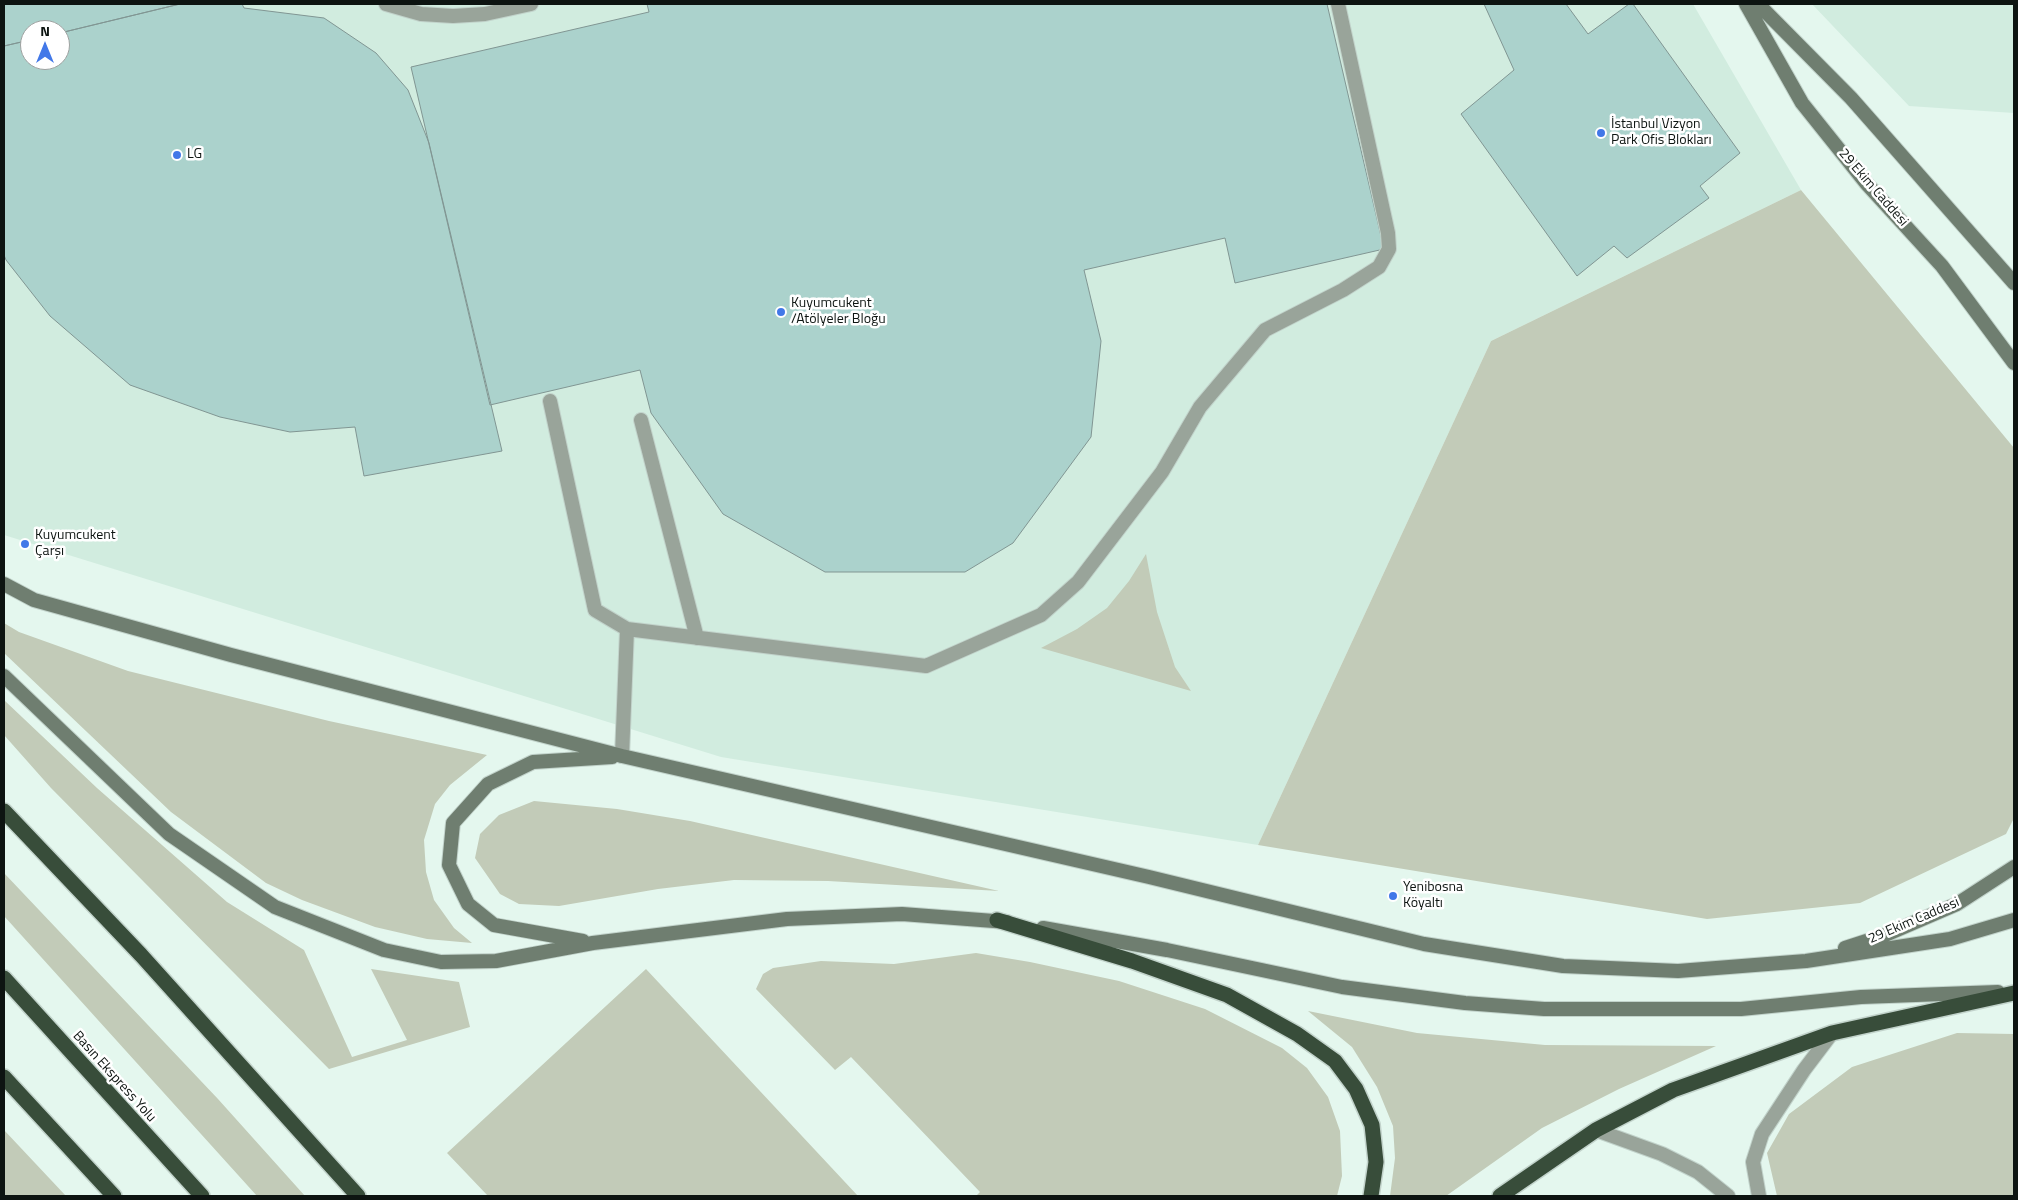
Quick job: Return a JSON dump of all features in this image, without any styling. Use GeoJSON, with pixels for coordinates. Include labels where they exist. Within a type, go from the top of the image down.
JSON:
{"type":"FeatureCollection","features":[{"type":"Feature","properties":{"kind":"highway"},"geometry":{"type":"LineString","coordinates":[[4,811],[148,962],[358,1196]]}},
{"type":"Feature","properties":{"kind":"highway"},"geometry":{"type":"LineString","coordinates":[[997,920],[1132,961],[1227,995],[1297,1034],[1335,1061],[1356,1089],[1372,1125],[1376,1162],[1371,1196]]}},
{"type":"Feature","properties":{"kind":"highway","name":"Basın Ekspress Yolu"},"geometry":{"type":"LineString","coordinates":[[4,978],[202,1196]]}},
{"type":"Feature","properties":{"kind":"highway"},"geometry":{"type":"LineString","coordinates":[[1500,1196],[1596,1130],[1673,1090],[1832,1033],[2014,992]]}},
{"type":"Feature","properties":{"kind":"highway"},"geometry":{"type":"LineString","coordinates":[[4,1077],[114,1196]]}},
{"type":"Feature","properties":{"kind":"main road","name":"29 Ekim Caddesi"},"geometry":{"type":"LineString","coordinates":[[1746,4],[1802,104],[1866,183],[1942,266],[2014,363]]}},
{"type":"Feature","properties":{"kind":"main road"},"geometry":{"type":"LineString","coordinates":[[1758,4],[1851,98],[2014,283]]}},
{"type":"Feature","properties":{"kind":"main road"},"geometry":{"type":"LineString","coordinates":[[4,584],[34,600],[193,645],[622,756],[1140,874],[1424,944],[1563,966],[1678,971],[1806,960],[1950,938],[2014,920]]}},
{"type":"Feature","properties":{"kind":"main road"},"geometry":{"type":"LineString","coordinates":[[4,676],[169,834],[275,907],[384,950],[441,962],[496,960],[593,943],[787,919],[902,914],[997,920],[1167,950],[1342,987],[1465,1003],[1544,1009],[1741,1009],[1861,998],[2014,992]]}},
{"type":"Feature","properties":{"kind":"main road"},"geometry":{"type":"LineString","coordinates":[[593,943],[494,925],[468,904],[448,865],[453,823],[488,784],[533,762],[622,756]]}},
{"type":"Feature","properties":{"kind":"main road","name":"29 Ekim Caddesi"},"geometry":{"type":"LineString","coordinates":[[1806,960],[1885,935],[1957,904],[2014,867]]}},
{"type":"Feature","properties":{"kind":"lane"},"geometry":{"type":"LineString","coordinates":[[386,4],[421,14],[453,16],[485,14],[531,4]]}},
{"type":"Feature","properties":{"kind":"lane"},"geometry":{"type":"LineString","coordinates":[[550,401],[595,610],[627,629],[926,666],[1040,614],[1078,582],[1148,487],[1162,472],[1200,407],[1265,330],[1343,290],[1378,267],[1389,249],[1388,233],[1338,4]]}},
{"type":"Feature","properties":{"kind":"lane"},"geometry":{"type":"LineString","coordinates":[[641,420],[697,638]]}},
{"type":"Feature","properties":{"kind":"lane"},"geometry":{"type":"LineString","coordinates":[[622,756],[627,629]]}},
{"type":"Feature","properties":{"kind":"lane"},"geometry":{"type":"LineString","coordinates":[[1759,1196],[1753,1162],[1762,1134],[1804,1070],[1832,1033]]}},
{"type":"Feature","properties":{"kind":"lane"},"geometry":{"type":"LineString","coordinates":[[1596,1130],[1662,1154],[1698,1172],[1728,1196]]}},
{"type":"Feature","properties":{"kind":"shaded area"},"geometry":{"type":"Polygon","coordinates":[[[4,4],[1693,4],[1801,190],[1491,341],[1258,845],[721,757],[4,535],[4,4]]]}},
{"type":"Feature","properties":{"kind":"shaded area"},"geometry":{"type":"Polygon","coordinates":[[[1812,4],[2014,4],[2014,113],[1909,106],[1812,4]]]}},
{"type":"Feature","properties":{"kind":"shaded area"},"geometry":{"type":"Polygon","coordinates":[[[1801,190],[2014,448],[2014,818],[2006,834],[1860,903],[1707,919],[1258,845],[1491,341],[1801,190]]]}},
{"type":"Feature","properties":{"kind":"shaded area"},"geometry":{"type":"Polygon","coordinates":[[[1146,554],[1157,612],[1175,667],[1191,691],[1041,648],[1077,629],[1107,608],[1129,581],[1146,554]]]}},
{"type":"Feature","properties":{"kind":"shaded area"},"geometry":{"type":"Polygon","coordinates":[[[4,623],[19,632],[128,671],[329,721],[487,755],[450,785],[435,804],[424,840],[426,872],[434,900],[454,928],[472,943],[427,939],[375,927],[302,900],[266,883],[171,812],[4,653],[4,623]]]}},
{"type":"Feature","properties":{"kind":"shaded area"},"geometry":{"type":"Polygon","coordinates":[[[4,700],[97,788],[227,902],[304,950],[352,1057],[407,1040],[371,969],[459,982],[470,1027],[329,1069],[51,788],[4,735],[4,700]]]}},
{"type":"Feature","properties":{"kind":"shaded area"},"geometry":{"type":"Polygon","coordinates":[[[534,801],[617,809],[690,821],[999,891],[828,881],[734,880],[658,889],[559,906],[519,904],[500,894],[475,858],[480,834],[499,815],[534,801]]]}},
{"type":"Feature","properties":{"kind":"shaded area"},"geometry":{"type":"Polygon","coordinates":[[[4,873],[218,1099],[305,1196],[257,1196],[4,916],[4,873]]]}},
{"type":"Feature","properties":{"kind":"shaded area"},"geometry":{"type":"Polygon","coordinates":[[[976,953],[1030,962],[1119,981],[1205,1009],[1282,1048],[1307,1068],[1328,1097],[1340,1131],[1342,1176],[1337,1196],[976,1196],[980,1192],[851,1057],[835,1070],[756,989],[763,974],[773,968],[821,961],[894,964],[976,953]]]}},
{"type":"Feature","properties":{"kind":"shaded area"},"geometry":{"type":"Polygon","coordinates":[[[646,969],[858,1196],[488,1196],[447,1153],[646,969]]]}},
{"type":"Feature","properties":{"kind":"shaded area"},"geometry":{"type":"Polygon","coordinates":[[[1308,1011],[1417,1033],[1545,1045],[1716,1046],[1619,1089],[1542,1128],[1446,1196],[1390,1196],[1395,1158],[1393,1126],[1377,1087],[1352,1047],[1308,1011]]]}},
{"type":"Feature","properties":{"kind":"shaded area"},"geometry":{"type":"Polygon","coordinates":[[[1957,1033],[2014,1034],[2014,1196],[1777,1196],[1767,1153],[1789,1114],[1852,1067],[1957,1033]]]}},
{"type":"Feature","properties":{"kind":"shaded area"},"geometry":{"type":"Polygon","coordinates":[[[4,1130],[66,1196],[4,1196],[4,1130]]]}},
{"type":"Feature","properties":{"kind":"building"},"geometry":{"type":"Polygon","coordinates":[[[4,4],[180,4],[70,31],[70,20],[20,20],[20,42],[4,46],[4,4]]]}},
{"type":"Feature","properties":{"kind":"building"},"geometry":{"type":"Polygon","coordinates":[[[180,4],[242,4],[244,8],[324,18],[376,53],[408,90],[429,143],[502,451],[364,476],[355,427],[290,432],[220,417],[130,385],[50,316],[4,255],[4,46],[20,42],[20,70],[70,70],[70,31],[180,4]]]}},
{"type":"Feature","properties":{"kind":"building","name":"Kuyumcukent /Atölyeler Bloğu"},"geometry":{"type":"Polygon","coordinates":[[[647,4],[1327,4],[1384,249],[1235,283],[1225,238],[1084,270],[1101,341],[1091,437],[1013,543],[965,572],[825,572],[723,514],[651,413],[640,370],[490,405],[411,67],[649,12],[647,4]]]}},
{"type":"Feature","properties":{"kind":"building","name":"İstanbul Vizyon Park Ofis Blokları"},"geometry":{"type":"Polygon","coordinates":[[[1484,4],[1566,4],[1588,34],[1629,4],[1633,4],[1740,153],[1700,186],[1709,198],[1627,258],[1614,246],[1577,276],[1461,114],[1514,70],[1484,4]]]}},
{"type":"Feature","properties":{"kind":"place","name":"İstanbul Vizyon Park Ofis Blokları"},"geometry":{"type":"Point","coordinates":[1601,133]}},
{"type":"Feature","properties":{"kind":"place","name":"LG"},"geometry":{"type":"Point","coordinates":[177,155]}},
{"type":"Feature","properties":{"kind":"place","name":"Kuyumcukent /Atölyeler Bloğu"},"geometry":{"type":"Point","coordinates":[781,312]}},
{"type":"Feature","properties":{"kind":"place","name":"Kuyumcukent Çarşı"},"geometry":{"type":"Point","coordinates":[25,544]}},
{"type":"Feature","properties":{"kind":"place","name":"Yenibosna Köyaltı"},"geometry":{"type":"Point","coordinates":[1393,896]}}]}
